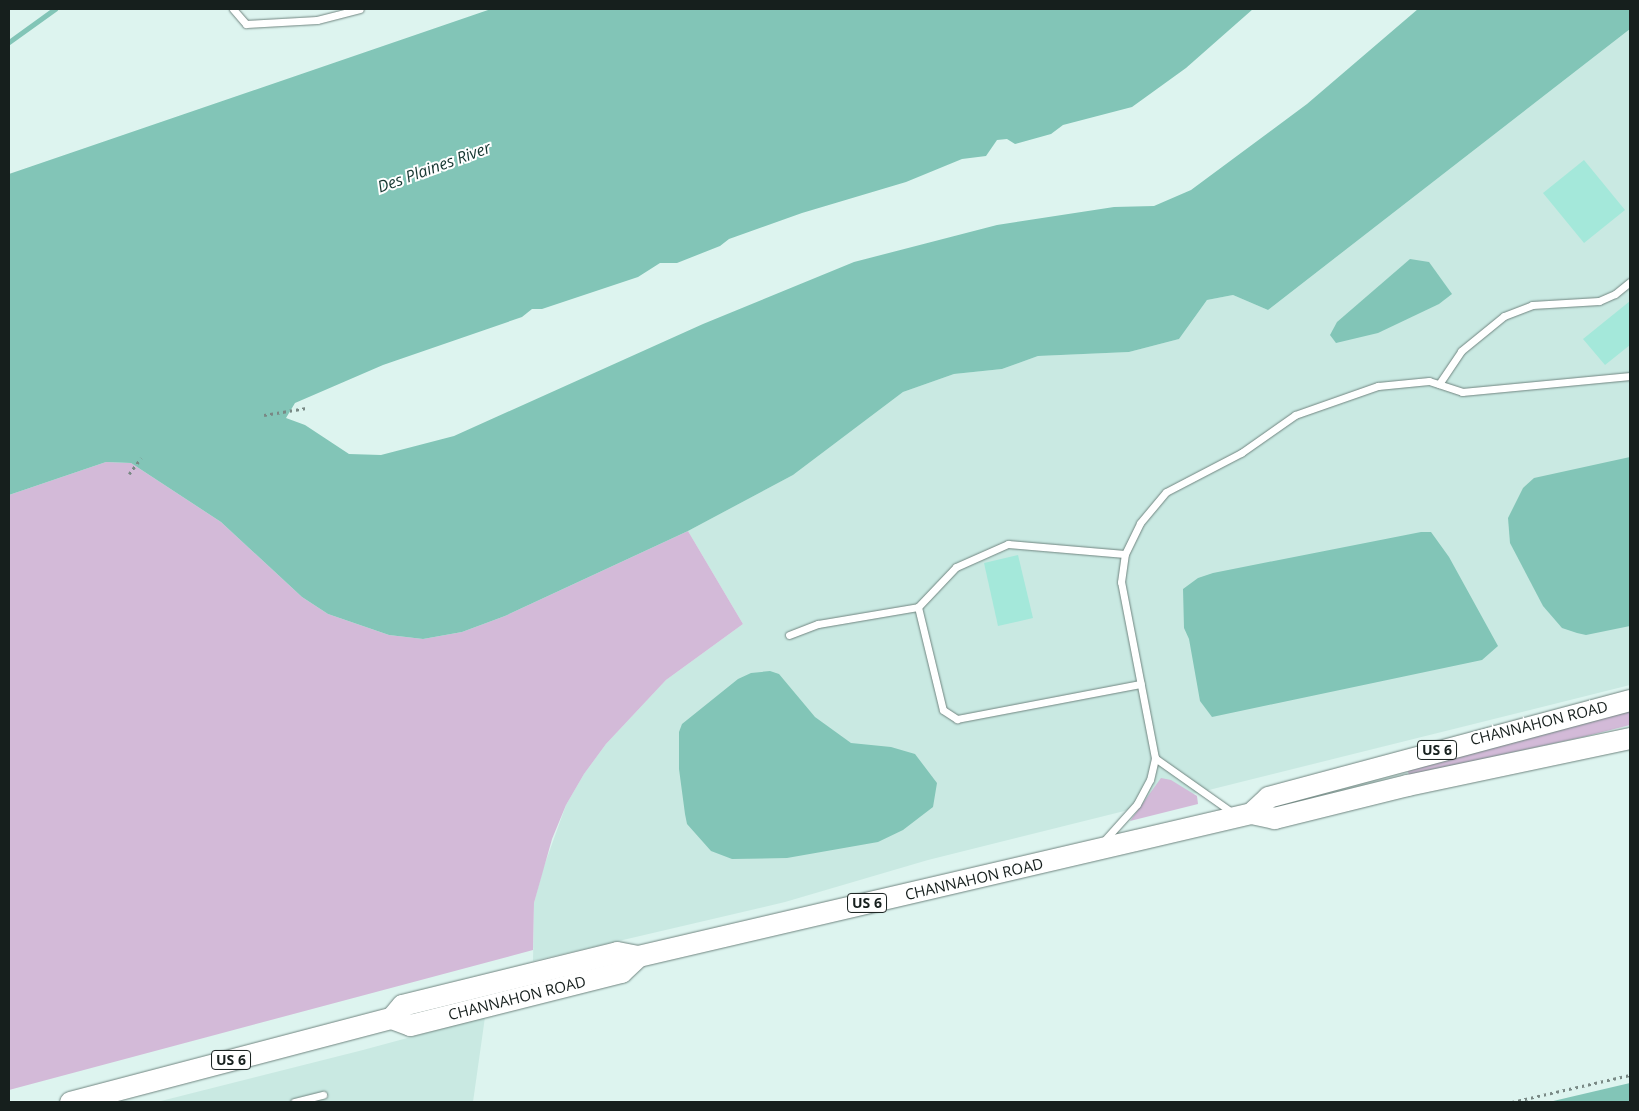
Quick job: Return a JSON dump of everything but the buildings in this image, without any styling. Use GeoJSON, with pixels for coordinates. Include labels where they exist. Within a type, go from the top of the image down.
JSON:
{"type":"FeatureCollection","features":[{"type":"Feature","properties":{"kind":"main road","name":"CHANNAHON ROAD"},"geometry":{"type":"LineString","coordinates":[[1244,815],[1268,797],[1630,700]]}},
{"type":"Feature","properties":{"kind":"main road","name":"CHANNAHON ROAD"},"geometry":{"type":"LineString","coordinates":[[70,1102],[106,1098],[391,1018],[402,1005],[617,952],[638,956],[1244,815],[1274,818],[1406,785],[1630,738]]}},
{"type":"Feature","properties":{"kind":"lane"},"geometry":{"type":"LineString","coordinates":[[233,9],[246,24],[317,20],[360,9]]}},
{"type":"Feature","properties":{"kind":"lane"},"geometry":{"type":"LineString","coordinates":[[1439,384],[1461,351],[1504,316],[1532,305],[1598,300],[1616,294],[1630,282]]}},
{"type":"Feature","properties":{"kind":"lane"},"geometry":{"type":"LineString","coordinates":[[1096,850],[1137,804],[1150,780],[1155,758],[1121,582],[1125,554],[1140,523],[1166,492],[1241,453],[1295,414],[1378,386],[1429,381],[1462,392],[1630,376]]}},
{"type":"Feature","properties":{"kind":"lane"},"geometry":{"type":"LineString","coordinates":[[789,635],[818,624],[918,607],[956,566],[1008,544],[1125,554]]}},
{"type":"Feature","properties":{"kind":"lane"},"geometry":{"type":"LineString","coordinates":[[918,607],[943,710],[957,719],[1141,684]]}},
{"type":"Feature","properties":{"kind":"lane"},"geometry":{"type":"LineString","coordinates":[[1155,758],[1244,815]]}},
{"type":"Feature","properties":{"kind":"lane"},"geometry":{"type":"LineString","coordinates":[[294,1102],[323,1095]]}},
{"type":"Feature","properties":{"kind":"path"},"geometry":{"type":"LineString","coordinates":[[264,415],[306,408]]}},
{"type":"Feature","properties":{"kind":"path"},"geometry":{"type":"LineString","coordinates":[[128,474],[141,458]]}},
{"type":"Feature","properties":{"kind":"path"},"geometry":{"type":"LineString","coordinates":[[1512,1102],[1630,1075]]}},
{"type":"Feature","properties":{"kind":"shaded area"},"geometry":{"type":"Polygon","coordinates":[[[1630,29],[1630,685],[928,860],[785,902],[533,961],[534,903],[543,869],[566,805],[584,774],[606,744],[666,680],[743,624],[688,531],[793,475],[903,392],[954,374],[1002,369],[1038,356],[1129,352],[1179,339],[1207,300],[1233,295],[1268,310],[1630,29]]]}},
{"type":"Feature","properties":{"kind":"shaded area"},"geometry":{"type":"Polygon","coordinates":[[[106,462],[131,463],[221,522],[302,597],[328,614],[389,635],[423,639],[462,632],[505,616],[688,531],[743,624],[666,680],[606,744],[584,774],[566,805],[552,839],[534,903],[533,950],[9,1090],[9,495],[106,462]]]}},
{"type":"Feature","properties":{"kind":"shaded area"},"geometry":{"type":"Polygon","coordinates":[[[1630,711],[1630,725],[1409,775],[1407,768],[1630,711]]]}},
{"type":"Feature","properties":{"kind":"shaded area"},"geometry":{"type":"Polygon","coordinates":[[[1161,778],[1171,780],[1197,796],[1198,804],[1130,821],[1161,778]]]}},
{"type":"Feature","properties":{"kind":"shaded area"},"geometry":{"type":"Polygon","coordinates":[[[485,1017],[473,1102],[157,1102],[363,1050],[485,1017]]]}},
{"type":"Feature","properties":{"kind":"water","name":"Des Plaines River"},"geometry":{"type":"Polygon","coordinates":[[[491,9],[1253,9],[1186,68],[1132,107],[1063,125],[1051,134],[1015,144],[1007,139],[997,140],[986,156],[962,159],[906,182],[802,213],[729,239],[720,246],[677,263],[660,263],[638,277],[542,309],[532,309],[522,317],[383,365],[295,403],[286,418],[305,425],[349,454],[381,455],[454,436],[703,324],[854,262],[997,225],[1114,207],[1154,206],[1191,190],[1307,104],[1418,9],[1630,9],[1630,29],[1268,310],[1233,295],[1207,300],[1179,339],[1129,352],[1038,356],[1002,369],[954,374],[903,392],[793,475],[688,531],[505,616],[462,632],[423,639],[389,635],[328,614],[302,597],[221,522],[131,463],[106,462],[9,495],[9,174],[491,9]]]}},
{"type":"Feature","properties":{"kind":"water"},"geometry":{"type":"Polygon","coordinates":[[[1410,259],[1429,262],[1452,294],[1439,304],[1378,333],[1336,343],[1330,335],[1337,322],[1410,259]]]}},
{"type":"Feature","properties":{"kind":"water"},"geometry":{"type":"Polygon","coordinates":[[[1630,457],[1630,626],[1586,635],[1562,628],[1543,606],[1510,543],[1508,518],[1523,488],[1534,478],[1630,457]]]}},
{"type":"Feature","properties":{"kind":"water"},"geometry":{"type":"Polygon","coordinates":[[[1421,532],[1431,532],[1449,557],[1498,646],[1482,660],[1212,717],[1200,701],[1189,639],[1184,628],[1183,589],[1198,578],[1213,573],[1421,532]]]}},
{"type":"Feature","properties":{"kind":"water"},"geometry":{"type":"Polygon","coordinates":[[[770,671],[779,674],[815,717],[851,743],[891,747],[915,754],[937,783],[933,807],[903,830],[878,842],[787,858],[732,859],[711,851],[687,824],[679,769],[679,732],[682,724],[738,679],[751,673],[770,671]]]}},
{"type":"Feature","properties":{"kind":"water"},"geometry":{"type":"Polygon","coordinates":[[[1630,1083],[1630,1102],[1549,1102],[1630,1083]]]}},
{"type":"Feature","properties":{"kind":"waterway"},"geometry":{"type":"LineString","coordinates":[[9,42],[55,9]]}}]}
